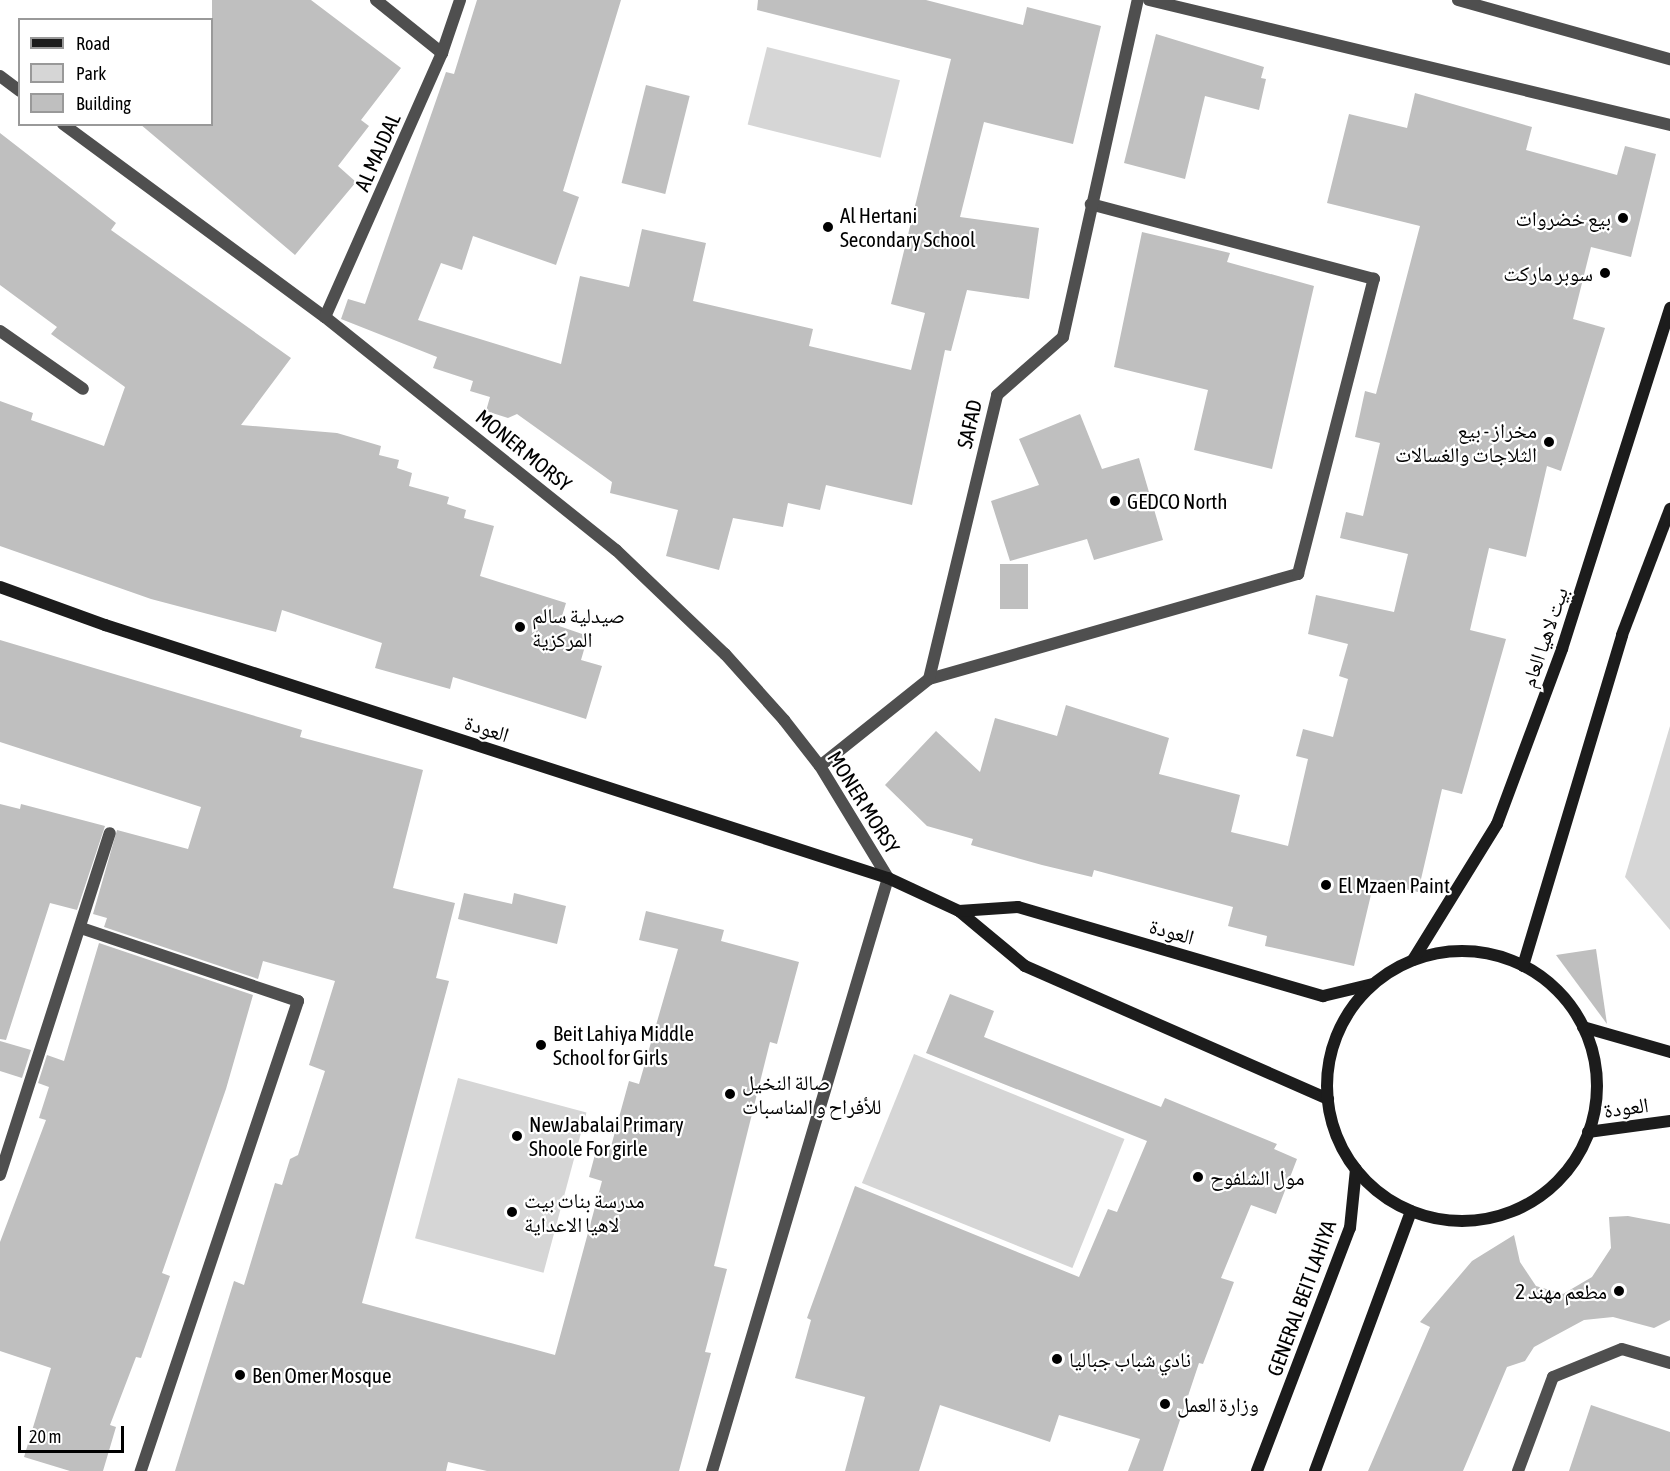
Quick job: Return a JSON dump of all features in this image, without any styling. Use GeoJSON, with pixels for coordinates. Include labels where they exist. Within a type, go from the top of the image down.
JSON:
{"type":"FeatureCollection","features":[{"type":"Feature","properties":{"kind":"main road","name":"بيت لاهيا العام"},"geometry":{"type":"LineString","coordinates":[[1413,960],[1497,824],[1562,649],[1670,308]]}},
{"type":"Feature","properties":{"kind":"main road"},"geometry":{"type":"LineString","coordinates":[[1523,966],[1622,635],[1670,509]]}},
{"type":"Feature","properties":{"kind":"main road","name":"العودة"},"geometry":{"type":"LineString","coordinates":[[0,586],[117,629],[888,878],[959,911],[1025,966],[1328,1099]]}},
{"type":"Feature","properties":{"kind":"main road","name":"العودة"},"geometry":{"type":"LineString","coordinates":[[959,911],[1018,907],[1323,996],[1373,984]]}},
{"type":"Feature","properties":{"kind":"main road"},"geometry":{"type":"LineString","coordinates":[[1459,951],[1503,957],[1523,966],[1558,992],[1583,1027],[1596,1090],[1588,1132],[1560,1178],[1517,1210],[1475,1220],[1411,1211],[1381,1194],[1356,1169],[1336,1136],[1328,1099],[1334,1042],[1343,1021],[1373,984],[1413,960],[1459,951]]}},
{"type":"Feature","properties":{"kind":"main road"},"geometry":{"type":"LineString","coordinates":[[1583,1027],[1670,1052]]}},
{"type":"Feature","properties":{"kind":"main road","name":"العودة"},"geometry":{"type":"LineString","coordinates":[[1588,1132],[1670,1121]]}},
{"type":"Feature","properties":{"kind":"main road","name":"GENERAL BEIT LAHIYA"},"geometry":{"type":"LineString","coordinates":[[1257,1471],[1350,1228],[1356,1169]]}},
{"type":"Feature","properties":{"kind":"main road"},"geometry":{"type":"LineString","coordinates":[[1315,1471],[1411,1211]]}},
{"type":"Feature","properties":{"kind":"street"},"geometry":{"type":"LineString","coordinates":[[376,0],[442,53]]}},
{"type":"Feature","properties":{"kind":"street","name":"AL MAJDAL"},"geometry":{"type":"LineString","coordinates":[[325,317],[442,53],[460,0]]}},
{"type":"Feature","properties":{"kind":"street","name":"SAFAD"},"geometry":{"type":"LineString","coordinates":[[929,679],[997,395],[1063,337],[1138,0]]}},
{"type":"Feature","properties":{"kind":"street"},"geometry":{"type":"LineString","coordinates":[[1149,0],[1670,125]]}},
{"type":"Feature","properties":{"kind":"street"},"geometry":{"type":"LineString","coordinates":[[1458,0],[1670,59]]}},
{"type":"Feature","properties":{"kind":"street"},"geometry":{"type":"LineString","coordinates":[[0,76],[18,90]]}},
{"type":"Feature","properties":{"kind":"street","name":"MONER MORSY"},"geometry":{"type":"LineString","coordinates":[[66,126],[325,317],[616,550],[725,654],[820,766],[888,878]]}},
{"type":"Feature","properties":{"kind":"street"},"geometry":{"type":"LineString","coordinates":[[820,766],[929,679],[1298,574],[1374,279],[1091,204]]}},
{"type":"Feature","properties":{"kind":"street"},"geometry":{"type":"LineString","coordinates":[[0,331],[83,389]]}},
{"type":"Feature","properties":{"kind":"street"},"geometry":{"type":"LineString","coordinates":[[0,1175],[110,833]]}},
{"type":"Feature","properties":{"kind":"street"},"geometry":{"type":"LineString","coordinates":[[712,1471],[888,878]]}},
{"type":"Feature","properties":{"kind":"street"},"geometry":{"type":"LineString","coordinates":[[81,928],[298,1001],[141,1471]]}},
{"type":"Feature","properties":{"kind":"street"},"geometry":{"type":"LineString","coordinates":[[1518,1471],[1552,1377],[1622,1349],[1670,1363]]}},
{"type":"Feature","properties":{"kind":"green space"},"geometry":{"type":"Polygon","coordinates":[[[767,47],[900,80],[881,158],[748,125],[767,47]]]}},
{"type":"Feature","properties":{"kind":"green space"},"geometry":{"type":"Polygon","coordinates":[[[1670,726],[1670,930],[1625,877],[1670,726]]]}},
{"type":"Feature","properties":{"kind":"green space"},"geometry":{"type":"Polygon","coordinates":[[[914,1054],[1124,1139],[1072,1268],[862,1183],[914,1054]]]}},
{"type":"Feature","properties":{"kind":"green space"},"geometry":{"type":"Polygon","coordinates":[[[458,1078],[586,1112],[544,1273],[415,1238],[458,1078]]]}},
{"type":"Feature","properties":{"kind":"building"},"geometry":{"type":"Polygon","coordinates":[[[212,0],[311,0],[401,68],[361,120],[369,126],[338,166],[356,182],[295,255],[142,126],[213,126],[212,0]]]}},
{"type":"Feature","properties":{"kind":"building"},"geometry":{"type":"Polygon","coordinates":[[[477,0],[621,0],[563,191],[579,197],[556,265],[473,236],[462,270],[441,263],[418,320],[561,364],[580,276],[629,287],[642,229],[706,243],[693,301],[813,329],[809,346],[911,370],[925,313],[891,304],[951,59],[757,10],[758,0],[926,0],[1023,25],[1027,7],[1101,26],[1073,144],[984,122],[960,217],[1039,228],[1029,299],[967,290],[951,351],[945,350],[912,505],[826,485],[820,510],[788,503],[783,527],[733,518],[719,570],[666,556],[678,510],[610,493],[612,482],[517,414],[508,418],[486,411],[490,397],[470,391],[473,381],[433,368],[437,357],[341,319],[348,299],[365,304],[446,72],[454,74],[477,0]]]}},
{"type":"Feature","properties":{"kind":"building"},"geometry":{"type":"Polygon","coordinates":[[[1156,34],[1264,67],[1261,78],[1266,79],[1259,110],[1205,96],[1185,179],[1124,163],[1156,34]]]}},
{"type":"Feature","properties":{"kind":"building"},"geometry":{"type":"Polygon","coordinates":[[[646,85],[690,96],[665,194],[622,183],[646,85]]]}},
{"type":"Feature","properties":{"kind":"building"},"geometry":{"type":"Polygon","coordinates":[[[1415,93],[1532,127],[1526,150],[1617,175],[1625,146],[1656,154],[1631,257],[1591,247],[1573,319],[1605,328],[1561,471],[1547,466],[1526,557],[1489,548],[1470,630],[1506,639],[1462,794],[1442,789],[1418,892],[1374,882],[1354,966],[1265,946],[1267,936],[1228,926],[1233,907],[1094,870],[1092,877],[1042,865],[971,845],[973,839],[927,826],[885,785],[936,731],[980,772],[995,718],[1057,736],[1066,705],[1169,738],[1159,774],[1240,795],[1231,832],[1288,846],[1308,759],[1296,756],[1303,729],[1333,737],[1348,679],[1339,676],[1348,644],[1308,634],[1316,595],[1394,612],[1408,554],[1340,538],[1346,512],[1363,516],[1380,443],[1355,437],[1365,391],[1376,394],[1420,226],[1327,203],[1349,114],[1407,128],[1415,93]]]}},
{"type":"Feature","properties":{"kind":"building"},"geometry":{"type":"Polygon","coordinates":[[[0,133],[116,223],[111,230],[291,358],[241,425],[337,433],[381,446],[379,455],[399,460],[397,468],[412,473],[409,486],[449,497],[447,504],[466,510],[464,518],[494,526],[480,576],[566,603],[559,626],[588,636],[581,660],[602,666],[586,719],[453,677],[450,689],[375,668],[382,643],[282,610],[276,632],[151,599],[0,546],[0,401],[33,413],[31,420],[104,446],[125,387],[51,334],[57,327],[0,285],[0,133]]]}},
{"type":"Feature","properties":{"kind":"building"},"geometry":{"type":"Polygon","coordinates":[[[1142,232],[1230,253],[1227,262],[1314,286],[1272,469],[1194,450],[1208,390],[1114,367],[1142,232]]]}},
{"type":"Feature","properties":{"kind":"building"},"geometry":{"type":"Polygon","coordinates":[[[1080,414],[1102,469],[1139,458],[1163,540],[1094,560],[1087,539],[1010,561],[991,501],[1039,485],[1019,439],[1080,414]]]}},
{"type":"Feature","properties":{"kind":"building"},"geometry":{"type":"Polygon","coordinates":[[[1000,564],[1028,564],[1028,609],[1000,609],[1000,564]]]}},
{"type":"Feature","properties":{"kind":"building"},"geometry":{"type":"Polygon","coordinates":[[[0,640],[302,730],[300,737],[423,770],[393,888],[455,903],[436,978],[449,981],[362,1303],[555,1355],[602,1181],[589,1177],[597,1147],[610,1150],[629,1081],[639,1084],[678,949],[639,940],[646,911],[724,930],[721,941],[799,962],[777,1044],[770,1042],[714,1266],[727,1269],[705,1352],[711,1353],[679,1471],[487,1471],[448,1462],[446,1471],[175,1471],[234,1281],[244,1285],[275,1183],[282,1185],[290,1159],[298,1155],[325,1071],[309,1065],[335,981],[263,961],[258,979],[104,927],[107,918],[93,914],[117,830],[188,849],[201,807],[0,742],[0,640]]]}},
{"type":"Feature","properties":{"kind":"building"},"geometry":{"type":"Polygon","coordinates":[[[0,804],[20,809],[21,804],[105,826],[77,910],[50,903],[6,1040],[0,1039],[0,804]]]}},
{"type":"Feature","properties":{"kind":"building"},"geometry":{"type":"Polygon","coordinates":[[[464,893],[512,904],[514,893],[566,906],[557,944],[458,919],[464,893]]]}},
{"type":"Feature","properties":{"kind":"building"},"geometry":{"type":"Polygon","coordinates":[[[99,943],[253,995],[226,1089],[162,1273],[170,1276],[141,1358],[136,1357],[110,1425],[116,1427],[103,1471],[70,1471],[24,1457],[51,1368],[0,1351],[0,1242],[46,1120],[39,1118],[49,1087],[38,1083],[47,1055],[64,1061],[99,943]]]}},
{"type":"Feature","properties":{"kind":"building"},"geometry":{"type":"Polygon","coordinates":[[[1596,949],[1607,1024],[1556,955],[1596,949]]]}},
{"type":"Feature","properties":{"kind":"building"},"geometry":{"type":"Polygon","coordinates":[[[950,994],[994,1011],[984,1037],[1161,1107],[1165,1098],[1277,1144],[1274,1149],[1297,1159],[1276,1214],[1251,1205],[1221,1278],[1234,1282],[1203,1364],[1199,1363],[1163,1471],[1128,1471],[1140,1439],[1059,1415],[1050,1442],[940,1405],[919,1471],[845,1471],[865,1397],[795,1378],[811,1320],[807,1318],[855,1186],[1079,1277],[1108,1209],[1117,1212],[1147,1141],[926,1053],[950,994]]]}},
{"type":"Feature","properties":{"kind":"building"},"geometry":{"type":"Polygon","coordinates":[[[0,1041],[31,1050],[22,1078],[0,1071],[0,1041]]]}},
{"type":"Feature","properties":{"kind":"building","name":"مطعم مهند 2"},"geometry":{"type":"Polygon","coordinates":[[[1628,1216],[1670,1224],[1670,1320],[1654,1328],[1613,1317],[1584,1320],[1534,1347],[1525,1361],[1507,1367],[1463,1471],[1368,1471],[1430,1327],[1420,1322],[1472,1261],[1514,1235],[1520,1262],[1536,1286],[1563,1294],[1592,1277],[1611,1248],[1609,1217],[1628,1216]]]}},
{"type":"Feature","properties":{"kind":"building"},"geometry":{"type":"Polygon","coordinates":[[[1591,1405],[1670,1432],[1670,1471],[1569,1471],[1591,1405]]]}},
{"type":"Feature","properties":{"kind":"place","name":"بيع خضروات"},"geometry":{"type":"Point","coordinates":[1623,218]}},
{"type":"Feature","properties":{"kind":"place","name":"Al Hertani Secondary School"},"geometry":{"type":"Point","coordinates":[828,227]}},
{"type":"Feature","properties":{"kind":"place","name":"سوبر ماركت"},"geometry":{"type":"Point","coordinates":[1605,273]}},
{"type":"Feature","properties":{"kind":"place","name":"مخراز - بيع الثلاجات والغسالات"},"geometry":{"type":"Point","coordinates":[1549,442]}},
{"type":"Feature","properties":{"kind":"place","name":"GEDCO North"},"geometry":{"type":"Point","coordinates":[1115,501]}},
{"type":"Feature","properties":{"kind":"place","name":"صيدلية سالم المركزية"},"geometry":{"type":"Point","coordinates":[520,627]}},
{"type":"Feature","properties":{"kind":"place","name":"El Mzaen Paint"},"geometry":{"type":"Point","coordinates":[1326,885]}},
{"type":"Feature","properties":{"kind":"place","name":"Beit Lahiya Middle School for Girls"},"geometry":{"type":"Point","coordinates":[541,1045]}},
{"type":"Feature","properties":{"kind":"place","name":"صالة النخيل للأفراح و المناسبات"},"geometry":{"type":"Point","coordinates":[730,1094]}},
{"type":"Feature","properties":{"kind":"place","name":"NewJabalai Primary Shoole For girle"},"geometry":{"type":"Point","coordinates":[517,1136]}},
{"type":"Feature","properties":{"kind":"place","name":"مول الشلفوح"},"geometry":{"type":"Point","coordinates":[1198,1177]}},
{"type":"Feature","properties":{"kind":"place","name":"مدرسة بنات بيت لاهيا الاعداية"},"geometry":{"type":"Point","coordinates":[512,1212]}},
{"type":"Feature","properties":{"kind":"place","name":"مطعم مهند 2"},"geometry":{"type":"Point","coordinates":[1619,1291]}},
{"type":"Feature","properties":{"kind":"place","name":"نادي شباب جباليا"},"geometry":{"type":"Point","coordinates":[1057,1359]}},
{"type":"Feature","properties":{"kind":"place","name":"Ben Omer Mosque"},"geometry":{"type":"Point","coordinates":[240,1375]}},
{"type":"Feature","properties":{"kind":"place","name":"وزارة العمل"},"geometry":{"type":"Point","coordinates":[1165,1404]}}]}
